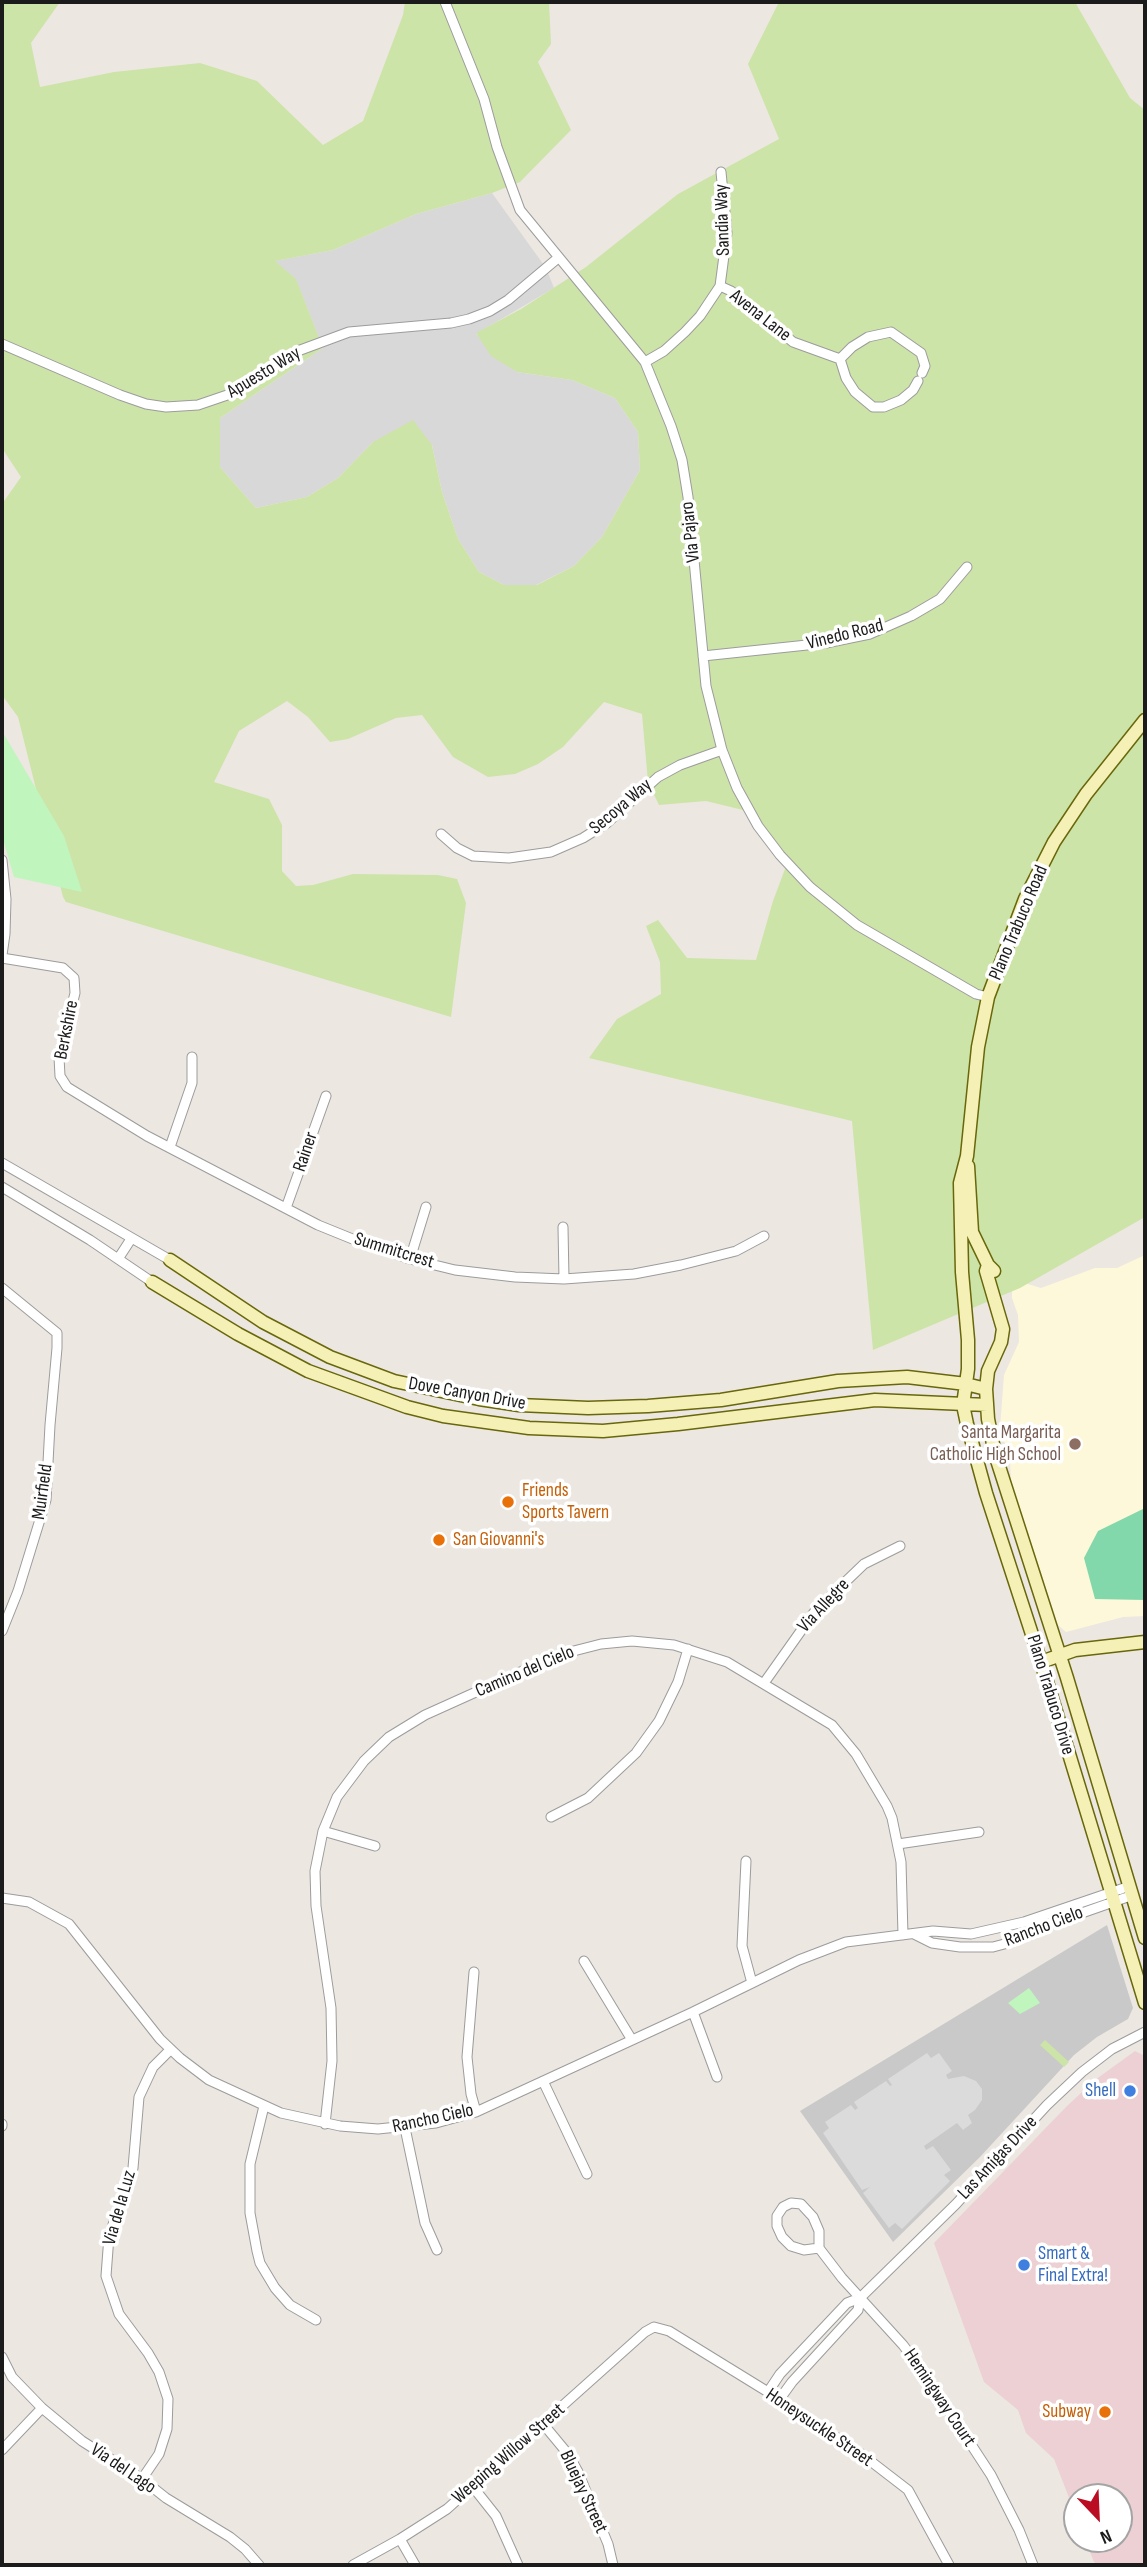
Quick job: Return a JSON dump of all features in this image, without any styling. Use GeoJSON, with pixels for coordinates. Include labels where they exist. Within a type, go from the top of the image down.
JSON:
{"type":"FeatureCollection","features":[{"type":"Feature","properties":{"kind":"street","name":"Via Pajaro"},"geometry":{"type":"LineString","coordinates":[[445,2],[484,99],[512,193],[520,209],[645,362],[682,460],[706,686],[722,750],[737,788],[758,826],[810,887],[857,925],[976,993],[988,997]]}},
{"type":"Feature","properties":{"kind":"street","name":"Sandia Way"},"geometry":{"type":"LineString","coordinates":[[645,362],[664,351],[685,332],[700,316],[720,286],[727,233],[721,172]]}},
{"type":"Feature","properties":{"kind":"street","name":"Apuesto Way"},"geometry":{"type":"LineString","coordinates":[[2,344],[146,404],[166,407],[198,405],[239,391],[295,352],[349,332],[451,323],[490,311],[508,300],[558,258]]}},
{"type":"Feature","properties":{"kind":"street","name":"Avena Lane"},"geometry":{"type":"LineString","coordinates":[[720,286],[731,291],[793,342],[840,359]]}},
{"type":"Feature","properties":{"kind":"street"},"geometry":{"type":"LineString","coordinates":[[891,331],[921,353],[925,366],[913,390],[901,400],[884,407],[873,407],[855,392],[846,378],[840,359],[868,337],[891,331]]}},
{"type":"Feature","properties":{"kind":"street","name":"Vinedo Road"},"geometry":{"type":"LineString","coordinates":[[703,656],[826,643],[870,634],[911,616],[940,599],[967,567]]}},
{"type":"Feature","properties":{"kind":"street","name":"Plano Trabuco Road"},"geometry":{"type":"LineString","coordinates":[[966,1384],[968,1340],[962,1272],[960,1183],[967,1156],[978,1046],[988,997],[1025,899],[1054,842],[1086,793],[1145,720]]}},
{"type":"Feature","properties":{"kind":"street","name":"Secoya Way"},"geometry":{"type":"LineString","coordinates":[[440,834],[457,848],[473,856],[509,858],[551,852],[583,838],[607,823],[658,777],[680,765],[722,750]]}},
{"type":"Feature","properties":{"kind":"street"},"geometry":{"type":"LineString","coordinates":[[2,861],[6,899],[2,956]]}},
{"type":"Feature","properties":{"kind":"street","name":"Berkshire"},"geometry":{"type":"LineString","coordinates":[[2,956],[63,968],[74,978],[75,993],[59,1058],[60,1076]]}},
{"type":"Feature","properties":{"kind":"street"},"geometry":{"type":"LineString","coordinates":[[170,1147],[192,1083],[192,1057]]}},
{"type":"Feature","properties":{"kind":"street","name":"Summitcrest"},"geometry":{"type":"LineString","coordinates":[[60,1076],[68,1087],[147,1136],[286,1208],[355,1240],[410,1259],[455,1269],[514,1277],[564,1279],[634,1274],[681,1265],[736,1251],[764,1236]]}},
{"type":"Feature","properties":{"kind":"street","name":"Rainer"},"geometry":{"type":"LineString","coordinates":[[286,1208],[326,1097]]}},
{"type":"Feature","properties":{"kind":"street","name":"Plano Trabuco Road"},"geometry":{"type":"LineString","coordinates":[[967,1156],[972,1232],[988,1265],[986,1270],[1003,1329],[1001,1342],[988,1371],[986,1390]]}},
{"type":"Feature","properties":{"kind":"street","name":"Dove Canyon Drive"},"geometry":{"type":"LineString","coordinates":[[2,1163],[170,1260],[263,1322],[330,1357],[394,1381],[520,1405],[600,1408],[722,1399],[785,1388],[872,1378],[907,1377],[966,1384],[986,1390]]}},
{"type":"Feature","properties":{"kind":"street","name":"Dove Canyon Drive"},"geometry":{"type":"LineString","coordinates":[[2,1186],[238,1334],[308,1371],[407,1407],[443,1416],[529,1428],[603,1430],[678,1424],[875,1400],[987,1405]]}},
{"type":"Feature","properties":{"kind":"street"},"geometry":{"type":"LineString","coordinates":[[410,1259],[426,1207]]}},
{"type":"Feature","properties":{"kind":"street"},"geometry":{"type":"LineString","coordinates":[[563,1227],[564,1279]]}},
{"type":"Feature","properties":{"kind":"street"},"geometry":{"type":"LineString","coordinates":[[118,1259],[131,1239]]}},
{"type":"Feature","properties":{"kind":"street","name":"Muirfield"},"geometry":{"type":"LineString","coordinates":[[2,1288],[57,1334],[46,1500],[18,1591],[2,1630]]}},
{"type":"Feature","properties":{"kind":"street","name":"Plano Trabuco Drive"},"geometry":{"type":"LineString","coordinates":[[966,1384],[963,1405],[986,1493],[1041,1662],[1145,2003]]}},
{"type":"Feature","properties":{"kind":"street","name":"Plano Trabuco Drive"},"geometry":{"type":"LineString","coordinates":[[986,1390],[995,1454],[1145,1937]]}},
{"type":"Feature","properties":{"kind":"street","name":"Via Allegre"},"geometry":{"type":"LineString","coordinates":[[764,1683],[816,1611],[864,1564],[900,1546]]}},
{"type":"Feature","properties":{"kind":"street","name":"Camino del Cielo"},"geometry":{"type":"LineString","coordinates":[[325,2123],[332,2061],[331,2008],[315,1871],[323,1831],[337,1797],[364,1761],[389,1737],[425,1715],[579,1648],[632,1641],[664,1643],[688,1649],[727,1662],[832,1725],[856,1754],[887,1806],[901,1862],[908,1935]]}},
{"type":"Feature","properties":{"kind":"street"},"geometry":{"type":"LineString","coordinates":[[1041,1662],[1076,1650],[1145,1643]]}},
{"type":"Feature","properties":{"kind":"street"},"geometry":{"type":"LineString","coordinates":[[551,1817],[588,1798],[636,1753],[659,1721],[678,1682],[688,1649]]}},
{"type":"Feature","properties":{"kind":"street"},"geometry":{"type":"LineString","coordinates":[[323,1831],[375,1846]]}},
{"type":"Feature","properties":{"kind":"street"},"geometry":{"type":"LineString","coordinates":[[898,1844],[979,1832]]}},
{"type":"Feature","properties":{"kind":"street"},"geometry":{"type":"LineString","coordinates":[[746,1861],[742,1946],[752,1983]]}},
{"type":"Feature","properties":{"kind":"street","name":"Rancho Cielo"},"geometry":{"type":"LineString","coordinates":[[2,1898],[29,1902],[69,1924],[170,2050],[209,2080],[281,2113],[325,2123],[378,2130],[436,2123],[476,2112],[799,1960],[846,1942],[933,1931],[971,1934],[1004,1928],[1132,1891]]}},
{"type":"Feature","properties":{"kind":"street","name":"Rancho Cielo"},"geometry":{"type":"LineString","coordinates":[[908,1935],[932,1943],[974,1948],[1008,1943],[1111,1897]]}},
{"type":"Feature","properties":{"kind":"street"},"geometry":{"type":"LineString","coordinates":[[1004,1928],[1008,1943]]}},
{"type":"Feature","properties":{"kind":"street"},"geometry":{"type":"LineString","coordinates":[[971,1934],[974,1948]]}},
{"type":"Feature","properties":{"kind":"street"},"geometry":{"type":"LineString","coordinates":[[584,1961],[632,2040]]}},
{"type":"Feature","properties":{"kind":"street"},"geometry":{"type":"LineString","coordinates":[[474,1972],[467,2057],[476,2112]]}},
{"type":"Feature","properties":{"kind":"street"},"geometry":{"type":"LineString","coordinates":[[693,2012],[717,2077]]}},
{"type":"Feature","properties":{"kind":"street","name":"Las Amigas Drive"},"geometry":{"type":"LineString","coordinates":[[768,2392],[798,2355],[847,2303],[860,2298],[956,2204],[1047,2105],[1082,2072],[1112,2049],[1145,2032]]}},
{"type":"Feature","properties":{"kind":"street","name":"Via de la Luz"},"geometry":{"type":"LineString","coordinates":[[142,2479],[159,2454],[167,2429],[169,2399],[159,2372],[148,2353],[119,2314],[106,2276],[108,2236],[133,2168],[139,2097],[153,2067],[170,2050]]}},
{"type":"Feature","properties":{"kind":"street"},"geometry":{"type":"LineString","coordinates":[[543,2081],[587,2174]]}},
{"type":"Feature","properties":{"kind":"street"},"geometry":{"type":"LineString","coordinates":[[264,2106],[250,2164],[250,2213],[257,2251],[260,2263],[275,2288],[290,2305],[316,2320]]}},
{"type":"Feature","properties":{"kind":"street"},"geometry":{"type":"LineString","coordinates":[[405,2127],[425,2223],[437,2250]]}},
{"type":"Feature","properties":{"kind":"street","name":"Hemingway Court"},"geometry":{"type":"LineString","coordinates":[[819,2248],[804,2250],[791,2246],[782,2237],[777,2226],[777,2216],[783,2207],[791,2203],[801,2204],[813,2217],[819,2231],[819,2248],[903,2344],[991,2475],[1032,2565]]}},
{"type":"Feature","properties":{"kind":"street","name":"Las Amigas Drive"},"geometry":{"type":"LineString","coordinates":[[779,2400],[808,2363],[858,2311],[860,2298]]}},
{"type":"Feature","properties":{"kind":"street","name":"Honeysuckle Street"},"geometry":{"type":"LineString","coordinates":[[654,2327],[669,2331],[768,2392],[860,2453],[908,2490],[949,2565]]}},
{"type":"Feature","properties":{"kind":"street","name":"Weeping Willow Street"},"geometry":{"type":"LineString","coordinates":[[353,2565],[447,2509],[645,2332],[654,2327]]}},
{"type":"Feature","properties":{"kind":"street"},"geometry":{"type":"LineString","coordinates":[[798,2355],[808,2363]]}},
{"type":"Feature","properties":{"kind":"street","name":"Via del Lago"},"geometry":{"type":"LineString","coordinates":[[2,2357],[12,2377],[41,2409],[82,2441],[142,2479],[166,2498],[230,2536],[246,2549],[259,2565]]}},
{"type":"Feature","properties":{"kind":"street"},"geometry":{"type":"LineString","coordinates":[[2,2450],[41,2409]]}},
{"type":"Feature","properties":{"kind":"street","name":"Bluejay Street"},"geometry":{"type":"LineString","coordinates":[[544,2425],[568,2454],[578,2472],[608,2544],[613,2565]]}},
{"type":"Feature","properties":{"kind":"street"},"geometry":{"type":"LineString","coordinates":[[472,2487],[496,2516],[518,2565]]}},
{"type":"Feature","properties":{"kind":"street"},"geometry":{"type":"LineString","coordinates":[[400,2539],[415,2565]]}},
{"type":"Feature","properties":{"kind":"shaded area"},"geometry":{"type":"Polygon","coordinates":[[[492,193],[546,268],[554,288],[476,334],[517,372],[572,380],[615,398],[638,432],[640,470],[602,537],[574,566],[536,585],[504,585],[479,572],[458,539],[442,492],[432,445],[373,442],[338,478],[307,497],[256,508],[220,467],[220,418],[323,348],[296,280],[274,261],[333,250],[416,214],[492,193]]]}},
{"type":"Feature","properties":{"kind":"shaded area","name":"Santa Margarita Catholic High School"},"geometry":{"type":"Polygon","coordinates":[[[1145,1255],[1145,1616],[1123,1617],[1066,1632],[1058,1625],[1011,1481],[1010,1460],[1000,1428],[1004,1375],[1019,1342],[1018,1315],[1012,1298],[1012,1288],[1021,1282],[1041,1288],[1095,1268],[1117,1268],[1145,1255]]]}},
{"type":"Feature","properties":{"kind":"shaded area"},"geometry":{"type":"Polygon","coordinates":[[[1107,1925],[1133,2008],[1128,2019],[1097,2037],[1074,2055],[980,2157],[893,2242],[800,2111],[1107,1925]]]}},
{"type":"Feature","properties":{"kind":"shaded area"},"geometry":{"type":"Polygon","coordinates":[[[1135,2051],[1145,2056],[1145,2565],[1098,2565],[1094,2562],[1090,2553],[1133,2553],[1133,2483],[1063,2483],[1054,2459],[1026,2433],[1018,2410],[984,2382],[934,2243],[1095,2080],[1135,2051]]]}},
{"type":"Feature","properties":{"kind":"shaded area"},"geometry":{"type":"Polygon","coordinates":[[[927,2053],[931,2058],[939,2053],[952,2071],[946,2075],[948,2079],[964,2076],[976,2081],[982,2089],[982,2100],[968,2115],[972,2123],[963,2130],[957,2123],[924,2146],[926,2150],[933,2146],[951,2170],[944,2175],[950,2181],[902,2229],[895,2223],[889,2228],[863,2193],[870,2187],[862,2190],[823,2133],[829,2128],[825,2122],[851,2105],[855,2110],[858,2108],[854,2102],[886,2081],[892,2085],[888,2079],[927,2053]]]}},
{"type":"Feature","properties":{"kind":"green space"},"geometry":{"type":"Polygon","coordinates":[[[2,2],[60,2],[31,43],[40,87],[114,72],[200,63],[257,81],[323,145],[363,121],[403,15],[405,2],[549,2],[551,44],[538,62],[571,130],[520,182],[492,193],[416,214],[333,250],[275,261],[296,279],[323,348],[220,418],[220,467],[256,508],[307,497],[338,478],[373,442],[413,420],[432,445],[442,492],[458,539],[479,572],[504,585],[537,585],[574,566],[602,537],[640,470],[638,432],[615,398],[572,380],[517,372],[491,356],[476,333],[521,309],[586,267],[678,194],[779,139],[748,64],[779,2],[1075,2],[1130,98],[1145,110],[1145,1217],[1020,1288],[873,1350],[852,1121],[589,1058],[617,1019],[661,994],[660,962],[646,926],[658,920],[687,958],[756,960],[788,861],[771,836],[747,811],[706,801],[659,805],[648,782],[642,714],[604,702],[563,747],[538,764],[515,774],[488,777],[453,757],[422,715],[396,718],[348,739],[330,742],[308,717],[287,701],[239,731],[214,782],[269,799],[282,825],[282,871],[296,886],[313,885],[353,874],[438,875],[457,879],[466,903],[451,1017],[66,902],[18,717],[2,695],[2,504],[21,477],[2,448],[2,2]]]}},
{"type":"Feature","properties":{"kind":"green space"},"geometry":{"type":"Polygon","coordinates":[[[2,731],[64,836],[82,892],[14,877],[2,836],[2,731]]]}},
{"type":"Feature","properties":{"kind":"green space"},"geometry":{"type":"Polygon","coordinates":[[[1145,1508],[1145,1600],[1095,1599],[1084,1558],[1098,1531],[1145,1508]]]}},
{"type":"Feature","properties":{"kind":"green space"},"geometry":{"type":"Polygon","coordinates":[[[1029,1988],[1040,2003],[1020,2014],[1008,2003],[1029,1988]]]}},
{"type":"Feature","properties":{"kind":"green space"},"geometry":{"type":"Polygon","coordinates":[[[1045,2040],[1069,2062],[1064,2067],[1040,2045],[1045,2040]]]}},
{"type":"Feature","properties":{"kind":"place","name":"Santa Margarita Catholic High School"},"geometry":{"type":"Point","coordinates":[1075,1444]}},
{"type":"Feature","properties":{"kind":"place","name":"Friends Sports Tavern"},"geometry":{"type":"Point","coordinates":[508,1502]}},
{"type":"Feature","properties":{"kind":"place","name":"San Giovanni's"},"geometry":{"type":"Point","coordinates":[439,1540]}},
{"type":"Feature","properties":{"kind":"place","name":"Shell"},"geometry":{"type":"Point","coordinates":[1130,2091]}},
{"type":"Feature","properties":{"kind":"place","name":"Smart & Final Extra!"},"geometry":{"type":"Point","coordinates":[1024,2265]}},
{"type":"Feature","properties":{"kind":"place","name":"Subway"},"geometry":{"type":"Point","coordinates":[1105,2412]}}]}
